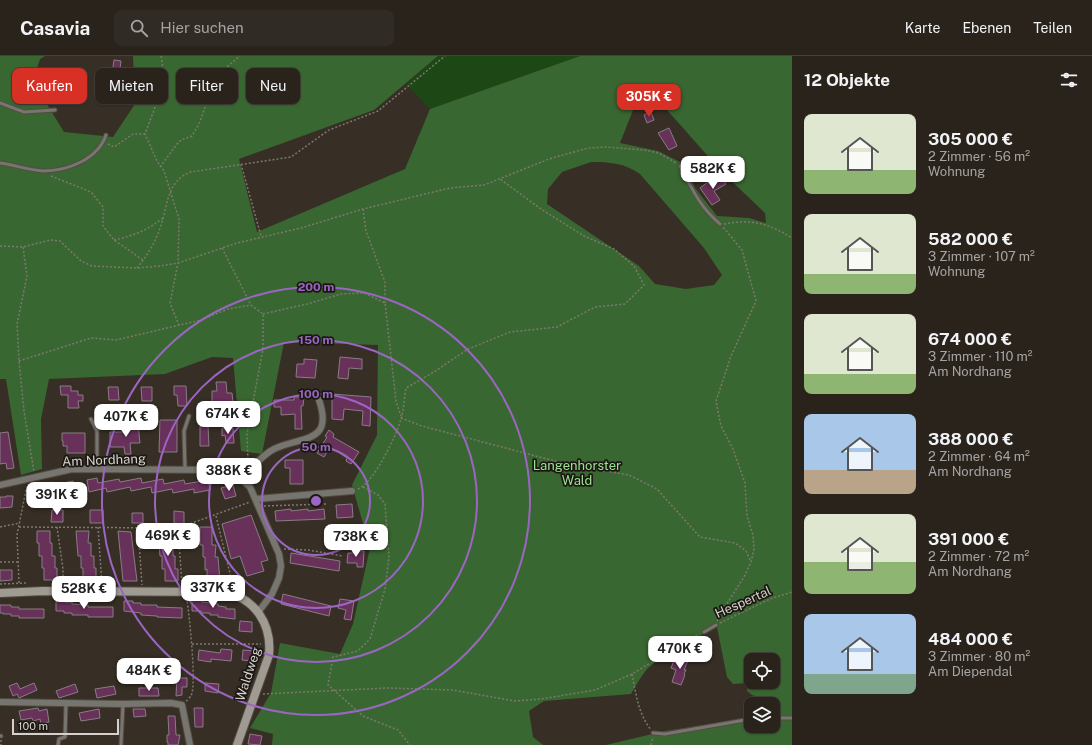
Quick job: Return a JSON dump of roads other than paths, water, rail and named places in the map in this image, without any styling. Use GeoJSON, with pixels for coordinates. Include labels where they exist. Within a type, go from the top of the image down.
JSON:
{"type":"FeatureCollection","features":[{"type":"Feature","properties":{"kind":"street"},"geometry":{"type":"LineString","coordinates":[[0,593],[43,591],[224,592],[242,598],[259,612],[272,594],[280,578],[281,566],[279,554],[254,500],[250,487],[242,478],[273,450],[313,437],[320,429],[323,418],[319,400]]}},
{"type":"Feature","properties":{"kind":"street","name":"Am Nordhang"},"geometry":{"type":"LineString","coordinates":[[0,485],[50,473],[98,469],[220,470],[232,473],[242,478]]}},
{"type":"Feature","properties":{"kind":"street"},"geometry":{"type":"LineString","coordinates":[[254,500],[352,491]]}},
{"type":"Feature","properties":{"kind":"street","name":"Waldweg"},"geometry":{"type":"LineString","coordinates":[[237,745],[269,655],[270,646],[268,631],[259,612]]}},
{"type":"Feature","properties":{"kind":"street"},"geometry":{"type":"LineString","coordinates":[[0,702],[123,704],[171,703],[182,705],[190,745]]}},
{"type":"Feature","properties":{"kind":"lane"},"geometry":{"type":"LineString","coordinates":[[0,103],[24,112],[55,110]]}},
{"type":"Feature","properties":{"kind":"lane"},"geometry":{"type":"LineString","coordinates":[[0,163],[43,171],[69,166],[82,162],[90,157],[104,141],[106,135]]}},
{"type":"Feature","properties":{"kind":"lane"},"geometry":{"type":"LineString","coordinates":[[680,166],[706,212],[720,224]]}},
{"type":"Feature","properties":{"kind":"lane"},"geometry":{"type":"LineString","coordinates":[[185,469],[184,431],[189,416]]}},
{"type":"Feature","properties":{"kind":"lane"},"geometry":{"type":"LineString","coordinates":[[91,419],[97,431],[98,469]]}},
{"type":"Feature","properties":{"kind":"lane","name":"Hespertal"},"geometry":{"type":"LineString","coordinates":[[704,632],[716,625]]}},
{"type":"Feature","properties":{"kind":"lane"},"geometry":{"type":"LineString","coordinates":[[58,745],[59,739],[65,737],[66,703]]}},
{"type":"Feature","properties":{"kind":"lane"},"geometry":{"type":"LineString","coordinates":[[121,744],[123,704]]}},
{"type":"Feature","properties":{"kind":"lane"},"geometry":{"type":"LineString","coordinates":[[780,718],[792,718]]}},
{"type":"Feature","properties":{"kind":"lane"},"geometry":{"type":"LineString","coordinates":[[653,733],[665,734],[744,720]]}},
{"type":"Feature","properties":{"kind":"park label","name":"Langenhorster Wald"},"geometry":{"type":"Point","coordinates":[577,472]}}]}
